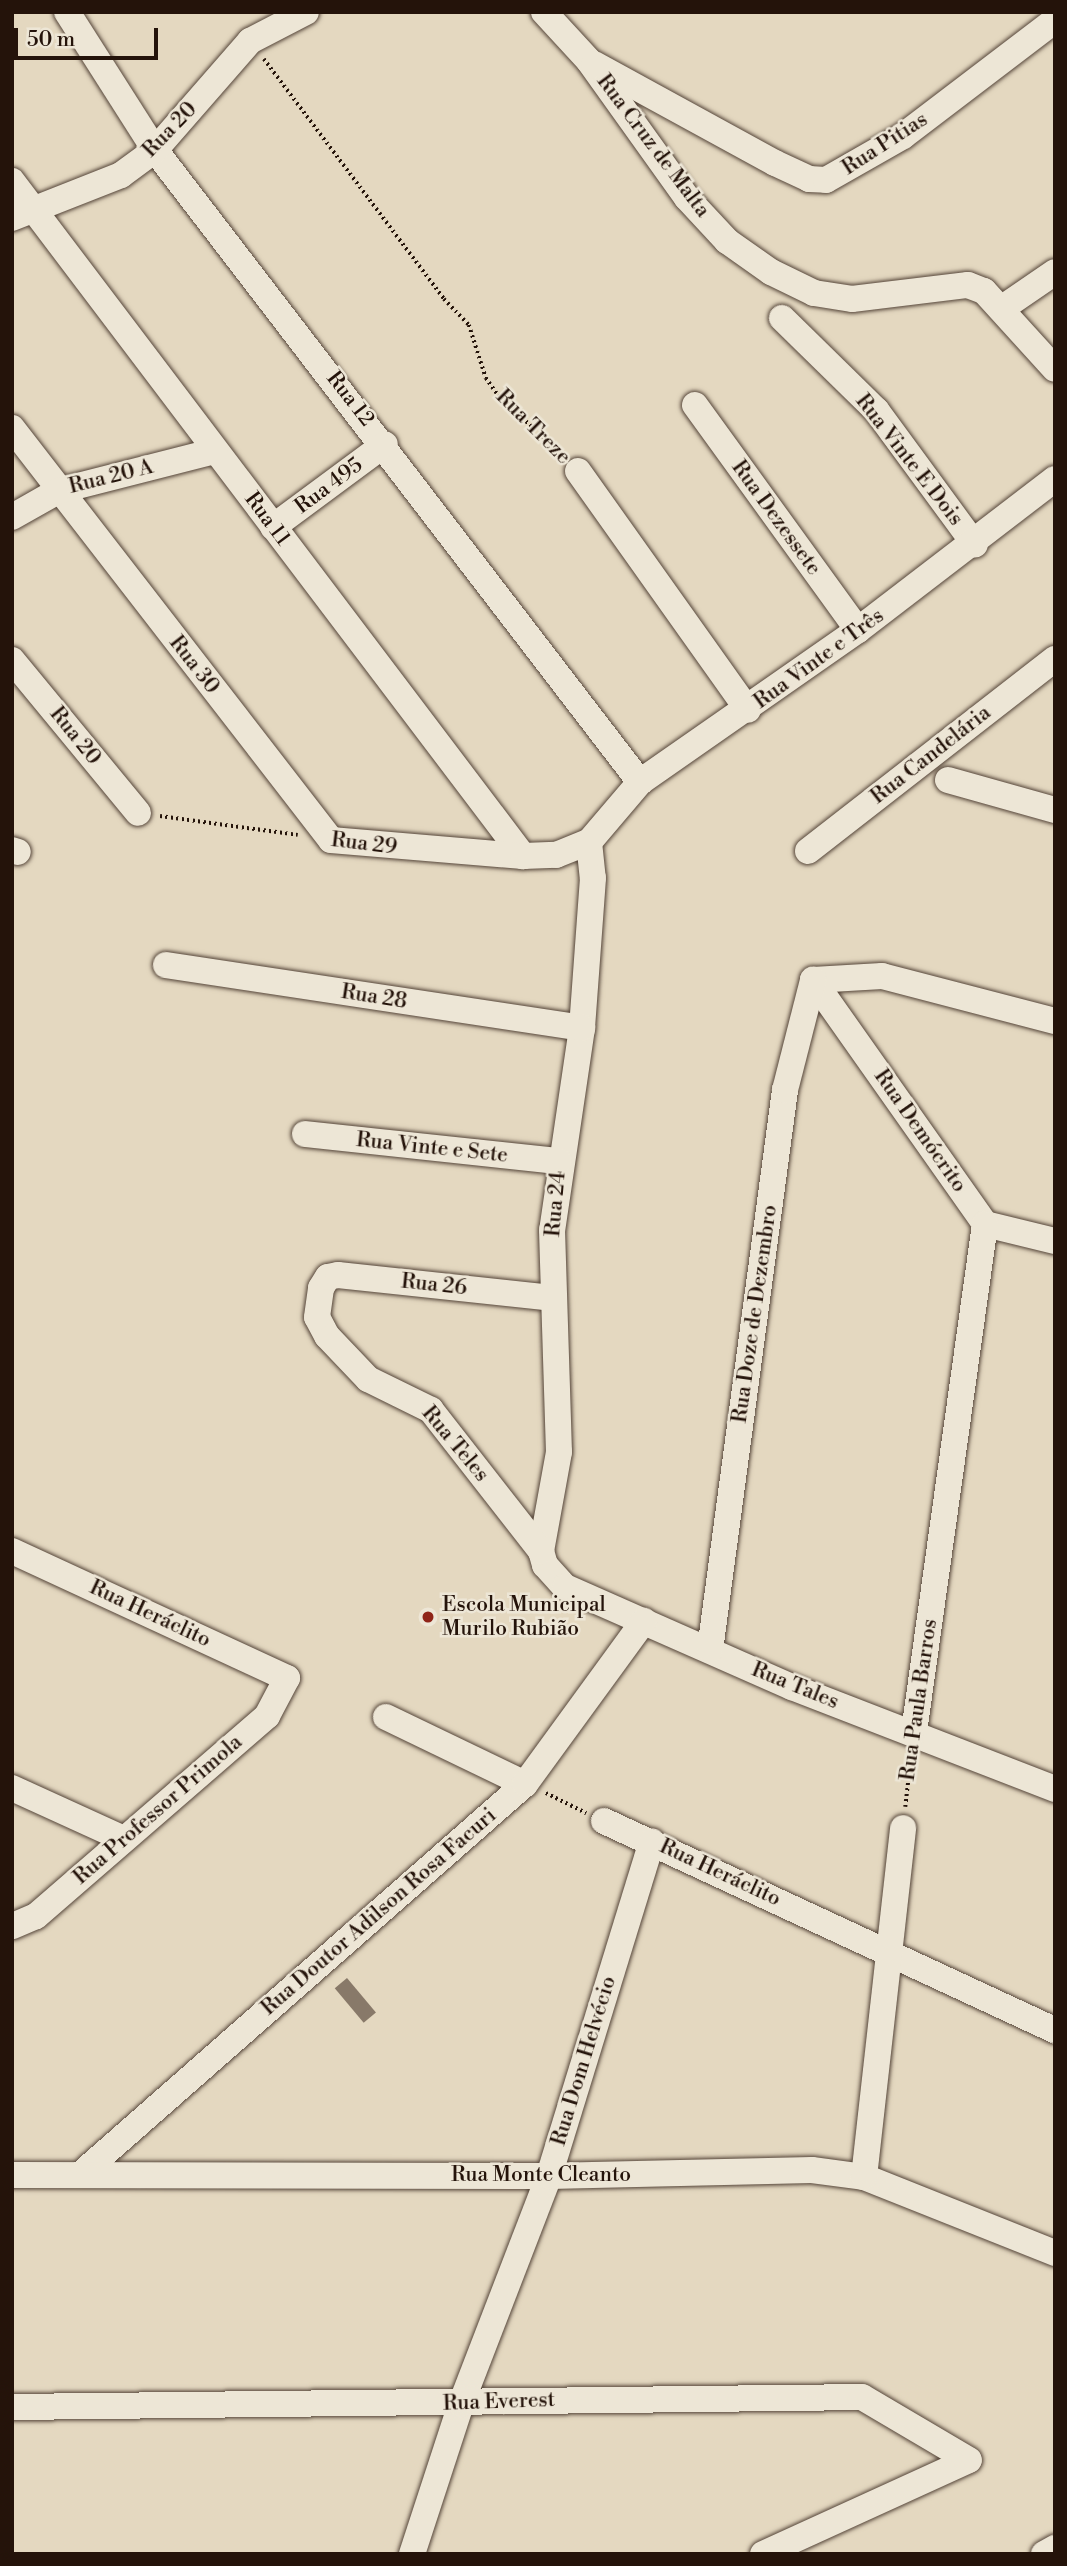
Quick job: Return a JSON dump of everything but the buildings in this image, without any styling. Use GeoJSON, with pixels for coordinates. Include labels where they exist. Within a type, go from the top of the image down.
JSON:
{"type":"FeatureCollection","features":[{"type":"Feature","properties":{"kind":"street","name":"Rua 12"},"geometry":{"type":"LineString","coordinates":[[67,12],[155,150],[385,444],[640,782]]}},
{"type":"Feature","properties":{"kind":"street","name":"Rua 20"},"geometry":{"type":"LineString","coordinates":[[22,213],[121,175],[155,150],[250,41],[306,12]]}},
{"type":"Feature","properties":{"kind":"street"},"geometry":{"type":"LineString","coordinates":[[544,12],[589,61]]}},
{"type":"Feature","properties":{"kind":"street","name":"Rua Pitias"},"geometry":{"type":"LineString","coordinates":[[589,61],[775,163],[809,179],[826,180],[903,136],[1055,20]]}},
{"type":"Feature","properties":{"kind":"street","name":"Rua Cruz de Malta"},"geometry":{"type":"LineString","coordinates":[[589,61],[687,198],[727,240],[771,272],[814,293],[852,299],[968,285],[984,291],[1055,369]]}},
{"type":"Feature","properties":{"kind":"street","name":"Rua 11"},"geometry":{"type":"LineString","coordinates":[[12,181],[22,213],[215,451],[523,856]]}},
{"type":"Feature","properties":{"kind":"street"},"geometry":{"type":"LineString","coordinates":[[1001,309],[1055,272]]}},
{"type":"Feature","properties":{"kind":"street","name":"Rua Vinte E Dois"},"geometry":{"type":"LineString","coordinates":[[782,318],[876,410],[975,545]]}},
{"type":"Feature","properties":{"kind":"street","name":"Rua Dezessete"},"geometry":{"type":"LineString","coordinates":[[695,405],[858,630]]}},
{"type":"Feature","properties":{"kind":"street","name":"Rua 30"},"geometry":{"type":"LineString","coordinates":[[12,428],[58,491],[331,840]]}},
{"type":"Feature","properties":{"kind":"street","name":"Rua 495"},"geometry":{"type":"LineString","coordinates":[[273,527],[385,444]]}},
{"type":"Feature","properties":{"kind":"street","name":"Rua 20 A"},"geometry":{"type":"LineString","coordinates":[[12,517],[58,491],[215,451]]}},
{"type":"Feature","properties":{"kind":"street","name":"Rua Treze"},"geometry":{"type":"LineString","coordinates":[[578,471],[748,710]]}},
{"type":"Feature","properties":{"kind":"street","name":"Rua Vinte e Três"},"geometry":{"type":"LineString","coordinates":[[589,842],[640,782],[748,710],[975,545],[1055,479]]}},
{"type":"Feature","properties":{"kind":"street","name":"Rua Candelária"},"geometry":{"type":"LineString","coordinates":[[807,851],[1055,659]]}},
{"type":"Feature","properties":{"kind":"street","name":"Rua 20"},"geometry":{"type":"LineString","coordinates":[[12,660],[138,813]]}},
{"type":"Feature","properties":{"kind":"street"},"geometry":{"type":"LineString","coordinates":[[948,780],[1055,810]]}},
{"type":"Feature","properties":{"kind":"street","name":"Rua 29"},"geometry":{"type":"LineString","coordinates":[[331,840],[523,856],[556,855],[589,842]]}},
{"type":"Feature","properties":{"kind":"street","name":"Rua 24"},"geometry":{"type":"LineString","coordinates":[[543,1558],[559,1452],[552,1298],[559,1161],[582,1028],[593,878],[589,842]]}},
{"type":"Feature","properties":{"kind":"street","name":"Rua 28"},"geometry":{"type":"LineString","coordinates":[[166,965],[582,1028]]}},
{"type":"Feature","properties":{"kind":"street"},"geometry":{"type":"LineString","coordinates":[[813,980],[882,976],[1055,1021]]}},
{"type":"Feature","properties":{"kind":"street","name":"Rua Demócrito"},"geometry":{"type":"LineString","coordinates":[[813,980],[985,1224]]}},
{"type":"Feature","properties":{"kind":"street","name":"Rua Doze de Dezembro"},"geometry":{"type":"LineString","coordinates":[[710,1650],[785,1090],[813,980]]}},
{"type":"Feature","properties":{"kind":"street","name":"Rua Vinte e Sete"},"geometry":{"type":"LineString","coordinates":[[305,1134],[559,1161]]}},
{"type":"Feature","properties":{"kind":"street"},"geometry":{"type":"LineString","coordinates":[[985,1224],[1055,1241]]}},
{"type":"Feature","properties":{"kind":"street","name":"Rua Paula Barros"},"geometry":{"type":"LineString","coordinates":[[914,1732],[985,1224]]}},
{"type":"Feature","properties":{"kind":"street","name":"Rua 26"},"geometry":{"type":"LineString","coordinates":[[321,1288],[338,1275],[552,1298]]}},
{"type":"Feature","properties":{"kind":"street","name":"Rua Teles"},"geometry":{"type":"LineString","coordinates":[[321,1288],[317,1317],[327,1336],[368,1379],[431,1410],[543,1558]]}},
{"type":"Feature","properties":{"kind":"street","name":"Rua Heráclito"},"geometry":{"type":"LineString","coordinates":[[12,1551],[287,1678]]}},
{"type":"Feature","properties":{"kind":"street","name":"Rua Tales"},"geometry":{"type":"LineString","coordinates":[[543,1558],[565,1587],[710,1650],[1055,1789]]}},
{"type":"Feature","properties":{"kind":"street","name":"Rua Doutor Adilson Rosa Facuri"},"geometry":{"type":"LineString","coordinates":[[81,2174],[525,1784],[644,1621]]}},
{"type":"Feature","properties":{"kind":"street","name":"Rua Professor Primola"},"geometry":{"type":"LineString","coordinates":[[12,1926],[36,1916],[267,1716],[287,1678]]}},
{"type":"Feature","properties":{"kind":"street"},"geometry":{"type":"LineString","coordinates":[[386,1717],[525,1784]]}},
{"type":"Feature","properties":{"kind":"street"},"geometry":{"type":"LineString","coordinates":[[12,1788],[124,1839]]}},
{"type":"Feature","properties":{"kind":"street","name":"Rua Heráclito"},"geometry":{"type":"LineString","coordinates":[[604,1821],[889,1950],[1055,2030]]}},
{"type":"Feature","properties":{"kind":"street"},"geometry":{"type":"LineString","coordinates":[[864,2177],[903,1828]]}},
{"type":"Feature","properties":{"kind":"street","name":"Rua Dom Helvécio"},"geometry":{"type":"LineString","coordinates":[[412,2554],[461,2404],[549,2176],[652,1842]]}},
{"type":"Feature","properties":{"kind":"street","name":"Rua Monte Cleanto"},"geometry":{"type":"LineString","coordinates":[[12,2175],[549,2176],[812,2170],[864,2177],[1055,2253]]}},
{"type":"Feature","properties":{"kind":"street","name":"Rua Everest"},"geometry":{"type":"LineString","coordinates":[[12,2407],[461,2404],[862,2397],[969,2460],[762,2554]]}},
{"type":"Feature","properties":{"kind":"street"},"geometry":{"type":"LineString","coordinates":[[1044,2554],[1055,2548]]}},
{"type":"Feature","properties":{"kind":"path","name":"Rua Treze"},"geometry":{"type":"LineString","coordinates":[[250,41],[444,299],[469,325],[486,378],[498,395],[578,471]]}},
{"type":"Feature","properties":{"kind":"path","name":"Rua 29"},"geometry":{"type":"LineString","coordinates":[[138,813],[331,840]]}},
{"type":"Feature","properties":{"kind":"path","name":"Rua Paula Barros"},"geometry":{"type":"LineString","coordinates":[[903,1828],[914,1732]]}},
{"type":"Feature","properties":{"kind":"path"},"geometry":{"type":"LineString","coordinates":[[525,1784],[604,1821]]}},
{"type":"Feature","properties":{"kind":"place","name":"Escola Municipal Murilo Rubião"},"geometry":{"type":"Point","coordinates":[428,1617]}}]}
